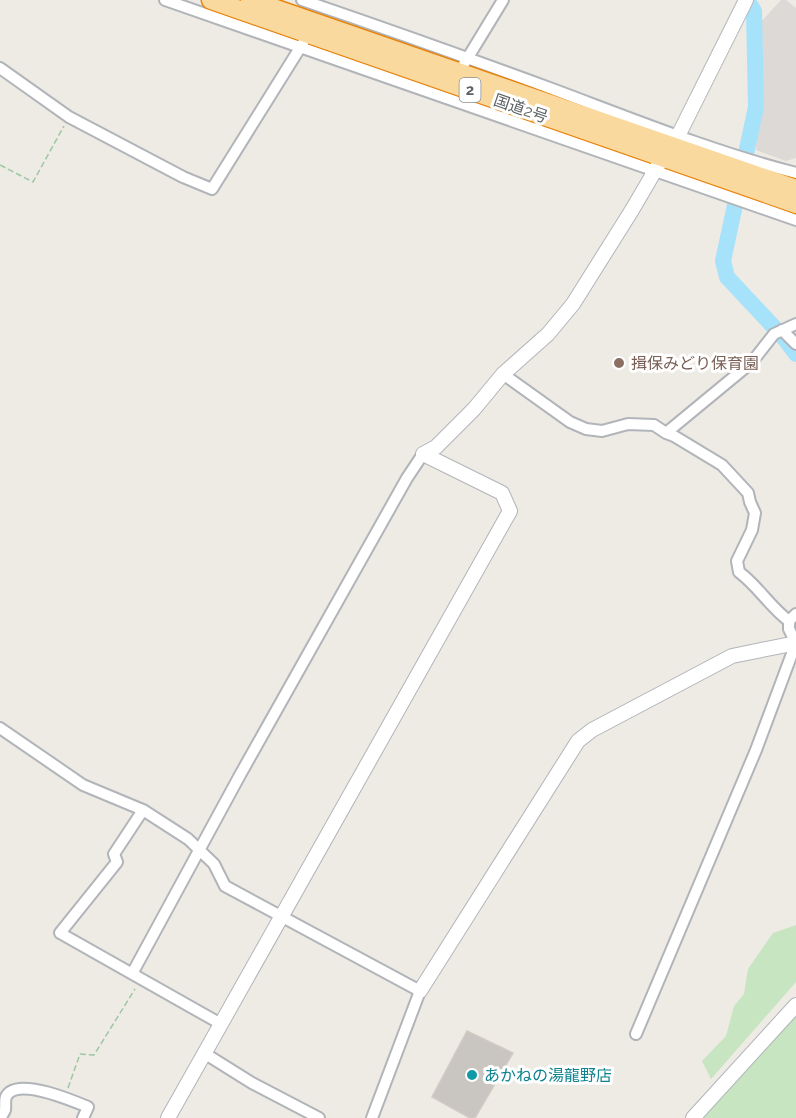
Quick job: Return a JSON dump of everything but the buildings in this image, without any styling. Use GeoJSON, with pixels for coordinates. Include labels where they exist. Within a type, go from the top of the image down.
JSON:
{"type":"FeatureCollection","features":[{"type":"Feature","properties":{"kind":"highway","name":"国道2号"},"geometry":{"type":"LineString","coordinates":[[211,0],[304,40],[751,181],[796,189]]}},
{"type":"Feature","properties":{"kind":"highway","name":"国道2号"},"geometry":{"type":"LineString","coordinates":[[250,0],[464,65],[666,153]]}},
{"type":"Feature","properties":{"kind":"highway","name":"国道2号"},"geometry":{"type":"LineString","coordinates":[[751,181],[796,204]]}},
{"type":"Feature","properties":{"kind":"street"},"geometry":{"type":"LineString","coordinates":[[0,68],[69,117],[183,177],[212,189],[304,40],[165,0]]}},
{"type":"Feature","properties":{"kind":"street"},"geometry":{"type":"LineString","coordinates":[[302,0],[464,65],[503,0]]}},
{"type":"Feature","properties":{"kind":"street"},"geometry":{"type":"LineString","coordinates":[[137,975],[288,688],[407,478],[423,454],[436,447],[466,417],[502,374],[548,334],[573,304],[666,153],[746,0]]}},
{"type":"Feature","properties":{"kind":"street"},"geometry":{"type":"LineString","coordinates":[[666,153],[751,181],[796,220]]}},
{"type":"Feature","properties":{"kind":"street"},"geometry":{"type":"LineString","coordinates":[[751,181],[796,173]]}},
{"type":"Feature","properties":{"kind":"street"},"geometry":{"type":"LineString","coordinates":[[666,433],[752,362],[774,334],[796,324]]}},
{"type":"Feature","properties":{"kind":"street"},"geometry":{"type":"LineString","coordinates":[[782,330],[796,344]]}},
{"type":"Feature","properties":{"kind":"street"},"geometry":{"type":"LineString","coordinates":[[502,374],[570,422],[586,429],[602,431],[628,424],[654,425],[722,465],[748,493],[755,513],[752,530],[737,561],[739,572],[754,583],[775,611],[792,617],[789,629],[796,643],[756,750],[636,1034]]}},
{"type":"Feature","properties":{"kind":"street"},"geometry":{"type":"LineString","coordinates":[[168,1118],[510,512],[502,493],[423,454]]}},
{"type":"Feature","properties":{"kind":"street"},"geometry":{"type":"LineString","coordinates":[[372,1118],[420,991],[579,741],[592,730],[732,656],[796,643]]}},
{"type":"Feature","properties":{"kind":"street"},"geometry":{"type":"LineString","coordinates":[[0,728],[83,785],[143,810],[188,839],[214,864],[225,886],[420,991]]}},
{"type":"Feature","properties":{"kind":"street"},"geometry":{"type":"LineString","coordinates":[[143,810],[114,854],[117,862],[60,933],[221,1024]]}},
{"type":"Feature","properties":{"kind":"street"},"geometry":{"type":"LineString","coordinates":[[693,1118],[796,1005]]}},
{"type":"Feature","properties":{"kind":"street"},"geometry":{"type":"LineString","coordinates":[[204,1053],[252,1083],[319,1118]]}},
{"type":"Feature","properties":{"kind":"street"},"geometry":{"type":"LineString","coordinates":[[0,1118],[5,1110],[5,1099],[10,1092],[22,1089],[64,1097],[88,1107],[83,1118]]}},
{"type":"Feature","properties":{"kind":"path"},"geometry":{"type":"LineString","coordinates":[[0,165],[33,182],[69,117]]}},
{"type":"Feature","properties":{"kind":"path"},"geometry":{"type":"LineString","coordinates":[[64,1097],[80,1054],[94,1055],[117,1019],[137,975]]}},
{"type":"Feature","properties":{"kind":"shaded area"},"geometry":{"type":"Polygon","coordinates":[[[781,0],[786,0],[796,8],[796,158],[786,161],[756,150],[762,64],[758,25],[781,0]]]}},
{"type":"Feature","properties":{"kind":"green space"},"geometry":{"type":"Polygon","coordinates":[[[796,925],[796,982],[711,1079],[702,1061],[726,1036],[734,1006],[744,994],[748,969],[773,933],[796,925]]]}},
{"type":"Feature","properties":{"kind":"green space"},"geometry":{"type":"Polygon","coordinates":[[[796,1015],[796,1118],[702,1118],[796,1015]]]}},
{"type":"Feature","properties":{"kind":"waterway"},"geometry":{"type":"LineString","coordinates":[[747,0],[754,11],[756,107],[723,261],[727,277],[796,354]]}},
{"type":"Feature","properties":{"kind":"place","name":"揖保みどり保育園"},"geometry":{"type":"Point","coordinates":[619,363]}},
{"type":"Feature","properties":{"kind":"place","name":"あかねの湯龍野店"},"geometry":{"type":"Point","coordinates":[472,1075]}}]}
